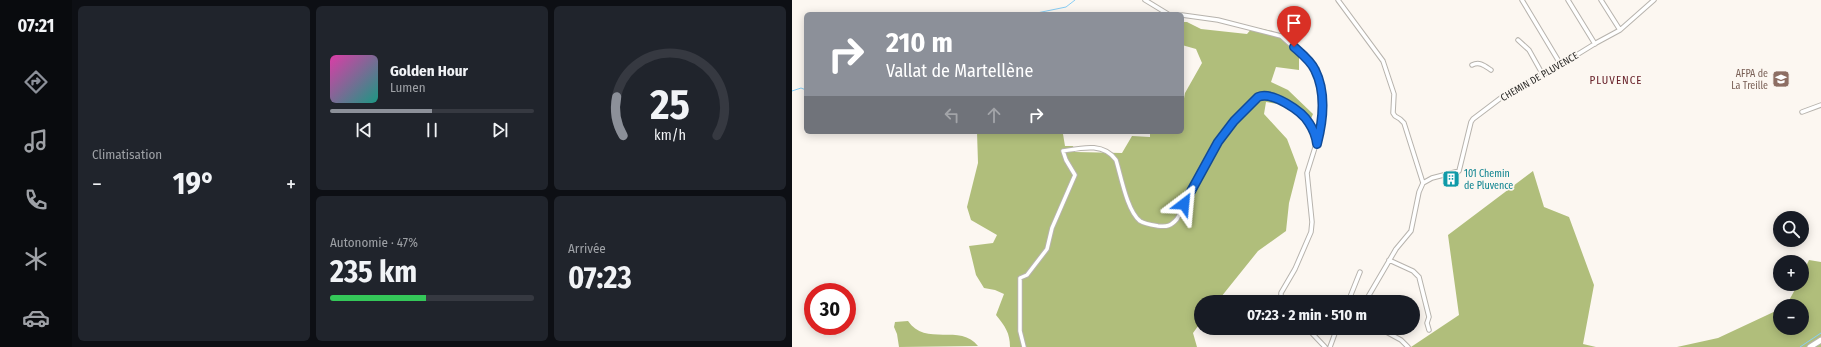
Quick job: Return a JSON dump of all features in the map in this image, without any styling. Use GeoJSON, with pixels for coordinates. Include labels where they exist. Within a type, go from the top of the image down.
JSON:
{"type":"FeatureCollection","features":[{"type":"Feature","properties":{"kind":"main road"},"geometry":{"type":"LineString","coordinates":[[1810,347],[1821,340]]}},
{"type":"Feature","properties":{"kind":"street"},"geometry":{"type":"LineString","coordinates":[[1145,0],[1165,12]]}},
{"type":"Feature","properties":{"kind":"street"},"geometry":{"type":"LineString","coordinates":[[1338,0],[1383,61],[1394,94],[1394,113],[1395,116],[1404,123],[1422,183],[1411,231],[1389,260],[1369,295]]}},
{"type":"Feature","properties":{"kind":"street"},"geometry":{"type":"LineString","coordinates":[[1522,0],[1561,65]]}},
{"type":"Feature","properties":{"kind":"street"},"geometry":{"type":"LineString","coordinates":[[1568,0],[1595,44]]}},
{"type":"Feature","properties":{"kind":"street"},"geometry":{"type":"LineString","coordinates":[[1601,0],[1620,30]]}},
{"type":"Feature","properties":{"kind":"street","name":"CHEMIN DE PLUVENCE"},"geometry":{"type":"LineString","coordinates":[[1422,183],[1432,178],[1459,171],[1473,119],[1510,91],[1561,65],[1620,30],[1654,0]]}},
{"type":"Feature","properties":{"kind":"street"},"geometry":{"type":"LineString","coordinates":[[1184,15],[1218,20],[1269,33],[1286,40],[1302,54],[1314,69],[1321,92],[1322,114],[1317,144],[1307,173],[1312,222],[1311,232],[1298,263],[1281,295]]}},
{"type":"Feature","properties":{"kind":"street"},"geometry":{"type":"LineString","coordinates":[[1518,40],[1529,50],[1543,74]]}},
{"type":"Feature","properties":{"kind":"street"},"geometry":{"type":"LineString","coordinates":[[1472,65],[1476,63],[1481,64],[1491,70]]}},
{"type":"Feature","properties":{"kind":"street"},"geometry":{"type":"LineString","coordinates":[[1024,347],[1020,332],[1020,278],[1027,275],[1047,249],[1052,228],[1075,175],[1062,151],[1088,147],[1099,148],[1112,155],[1116,160],[1128,201],[1134,213],[1140,221],[1165,227],[1173,224],[1177,219],[1218,142],[1234,121],[1258,97],[1264,95],[1274,97],[1302,115],[1313,130],[1317,144]]}},
{"type":"Feature","properties":{"kind":"street"},"geometry":{"type":"LineString","coordinates":[[1802,112],[1821,105]]}},
{"type":"Feature","properties":{"kind":"street"},"geometry":{"type":"LineString","coordinates":[[1389,260],[1413,271],[1419,277],[1429,317],[1427,323],[1429,330]]}},
{"type":"Feature","properties":{"kind":"street"},"geometry":{"type":"LineString","coordinates":[[1351,295],[1360,272]]}},
{"type":"Feature","properties":{"kind":"street"},"geometry":{"type":"LineString","coordinates":[[1314,335],[1325,347]]}},
{"type":"Feature","properties":{"kind":"street"},"geometry":{"type":"LineString","coordinates":[[1330,347],[1334,335]]}},
{"type":"Feature","properties":{"kind":"street"},"geometry":{"type":"LineString","coordinates":[[1392,335],[1401,340],[1408,347]]}},
{"type":"Feature","properties":{"kind":"green space"},"geometry":{"type":"Polygon","coordinates":[[[1184,22],[1201,29],[1247,34],[1253,27],[1272,31],[1299,49],[1299,70],[1276,67],[1271,82],[1288,90],[1313,114],[1310,121],[1284,102],[1285,105],[1266,102],[1264,114],[1287,139],[1298,168],[1289,203],[1286,231],[1258,251],[1223,295],[1194,295],[1193,333],[1197,347],[1010,347],[1006,330],[996,315],[1004,294],[995,290],[984,288],[976,275],[969,246],[993,243],[997,235],[971,220],[967,207],[978,163],[977,134],[1063,134],[1065,146],[1073,146],[1075,152],[1122,153],[1132,136],[1150,137],[1150,134],[1184,134],[1185,93],[1202,63],[1196,49],[1184,46],[1184,22]]]}},
{"type":"Feature","properties":{"kind":"green space"},"geometry":{"type":"Polygon","coordinates":[[[1533,171],[1544,207],[1569,217],[1594,285],[1583,344],[1596,347],[1411,347],[1459,315],[1448,235],[1533,171]]]}},
{"type":"Feature","properties":{"kind":"green space"},"geometry":{"type":"Polygon","coordinates":[[[1809,260],[1821,262],[1821,347],[1677,347],[1718,338],[1773,312],[1773,335],[1809,335],[1809,299],[1790,299],[1794,291],[1809,291],[1809,260]]]}},
{"type":"Feature","properties":{"kind":"green space"},"geometry":{"type":"Polygon","coordinates":[[[908,321],[915,329],[924,333],[962,336],[971,339],[978,346],[899,347],[897,334],[894,327],[895,322],[908,321]]]}},
{"type":"Feature","properties":{"kind":"waterway"},"geometry":{"type":"LineString","coordinates":[[1042,12],[1066,7],[1075,0]]}},
{"type":"Feature","properties":{"kind":"waterway"},"geometry":{"type":"LineString","coordinates":[[792,91],[801,88],[804,89]]}},
{"type":"Feature","properties":{"kind":"waterway"},"geometry":{"type":"LineString","coordinates":[[1800,347],[1821,333]]}},
{"type":"Feature","properties":{"kind":"place","name":"AFPA de La Treille"},"geometry":{"type":"Point","coordinates":[1781,79]}},
{"type":"Feature","properties":{"kind":"place","name":"101 Chemin de Pluvence"},"geometry":{"type":"Point","coordinates":[1451,179]}},
{"type":"Feature","properties":{"kind":"district","name":"PLUVENCE"},"geometry":{"type":"Point","coordinates":[1616,80]}},
{"type":"Feature","properties":{"kind":"route"},"geometry":{"type":"LineString","coordinates":[[1184,204],[1218,142],[1234,121],[1258,97],[1264,95],[1274,97],[1302,115],[1313,130],[1317,144],[1322,114],[1319,82],[1314,69],[1302,54],[1294,47]]}}]}
